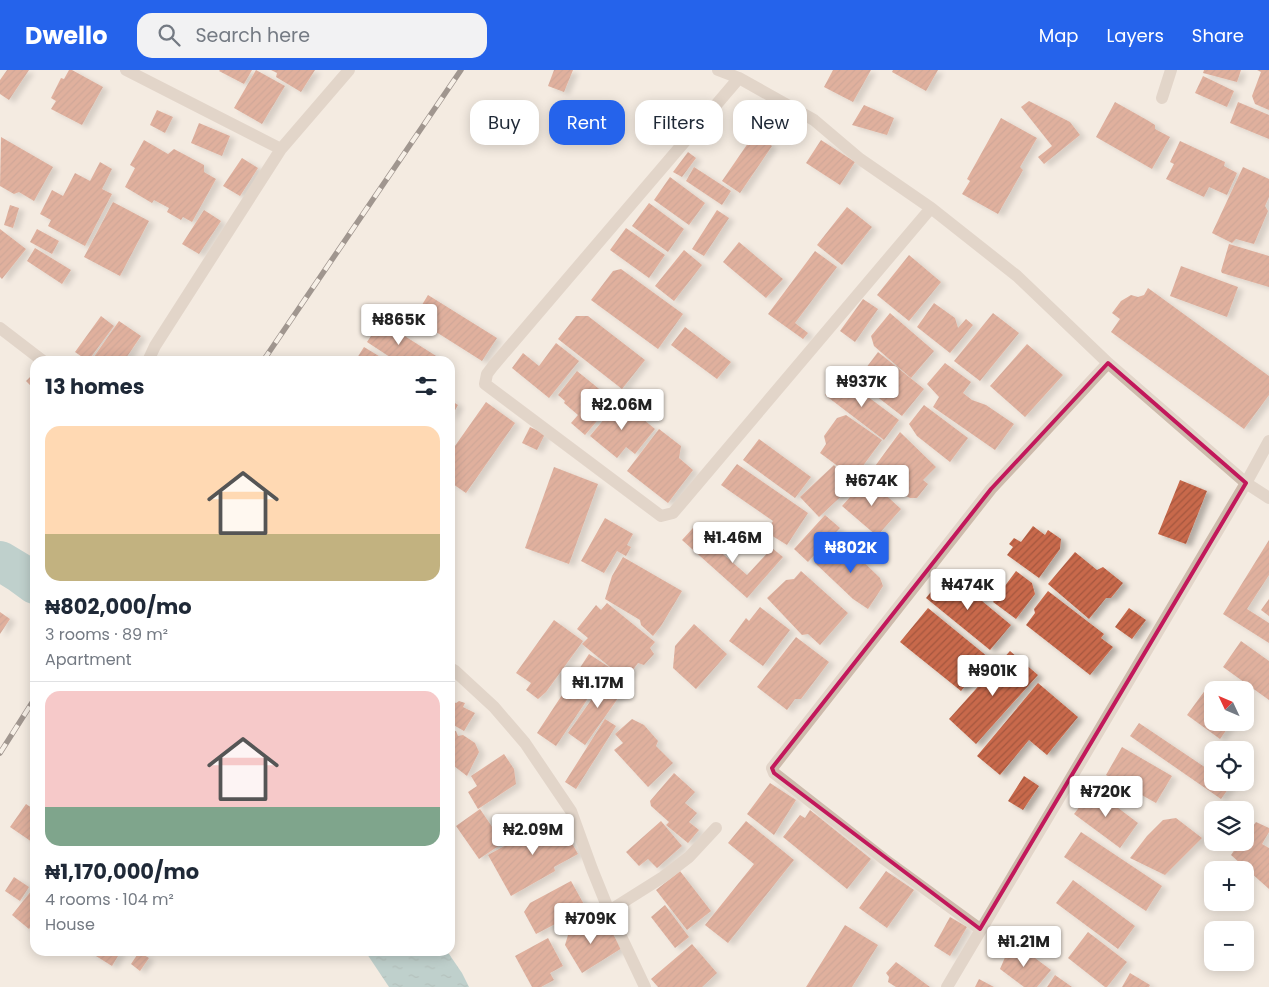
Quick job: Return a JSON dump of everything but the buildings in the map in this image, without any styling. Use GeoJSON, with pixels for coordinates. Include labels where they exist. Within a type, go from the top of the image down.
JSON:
{"type":"FeatureCollection","features":[{"type":"Feature","properties":{"kind":"street"},"geometry":{"type":"LineString","coordinates":[[126,70],[281,149]]}},
{"type":"Feature","properties":{"kind":"street"},"geometry":{"type":"LineString","coordinates":[[150,356],[281,149],[349,70]]}},
{"type":"Feature","properties":{"kind":"street"},"geometry":{"type":"LineString","coordinates":[[718,70],[739,78],[814,120],[860,159],[931,208],[1018,276],[1108,363],[1246,483],[1269,498]]}},
{"type":"Feature","properties":{"kind":"street"},"geometry":{"type":"LineString","coordinates":[[1162,98],[1172,70]]}},
{"type":"Feature","properties":{"kind":"street"},"geometry":{"type":"LineString","coordinates":[[739,78],[487,374],[486,384],[662,516],[673,513],[931,208]]}},
{"type":"Feature","properties":{"kind":"street"},"geometry":{"type":"LineString","coordinates":[[0,328],[36,356]]}},
{"type":"Feature","properties":{"kind":"street"},"geometry":{"type":"LineString","coordinates":[[980,929],[884,859],[774,773],[772,768],[991,489],[1108,363]]}},
{"type":"Feature","properties":{"kind":"street"},"geometry":{"type":"LineString","coordinates":[[946,987],[1246,483],[1269,441]]}},
{"type":"Feature","properties":{"kind":"street"},"geometry":{"type":"LineString","coordinates":[[455,672],[494,707],[525,743],[571,811],[609,911],[645,987]]}},
{"type":"Feature","properties":{"kind":"street"},"geometry":{"type":"LineString","coordinates":[[609,911],[663,877],[689,857],[716,828]]}},
{"type":"Feature","properties":{"kind":"highlighted area"},"geometry":{"type":"Polygon","coordinates":[[[1108,363],[1246,483],[980,929],[774,773],[772,768],[991,489],[1108,363]]]}},
{"type":"Feature","properties":{"kind":"water"},"geometry":{"type":"Polygon","coordinates":[[[368,956],[450,956],[469,987],[389,987],[368,956]]]}},
{"type":"Feature","properties":{"kind":"waterway"},"geometry":{"type":"LineString","coordinates":[[0,561],[30,580]]}},
{"type":"Feature","properties":{"kind":"railway"},"geometry":{"type":"LineString","coordinates":[[266,356],[461,70]]}},
{"type":"Feature","properties":{"kind":"railway"},"geometry":{"type":"LineString","coordinates":[[0,753],[30,706]]}}]}
